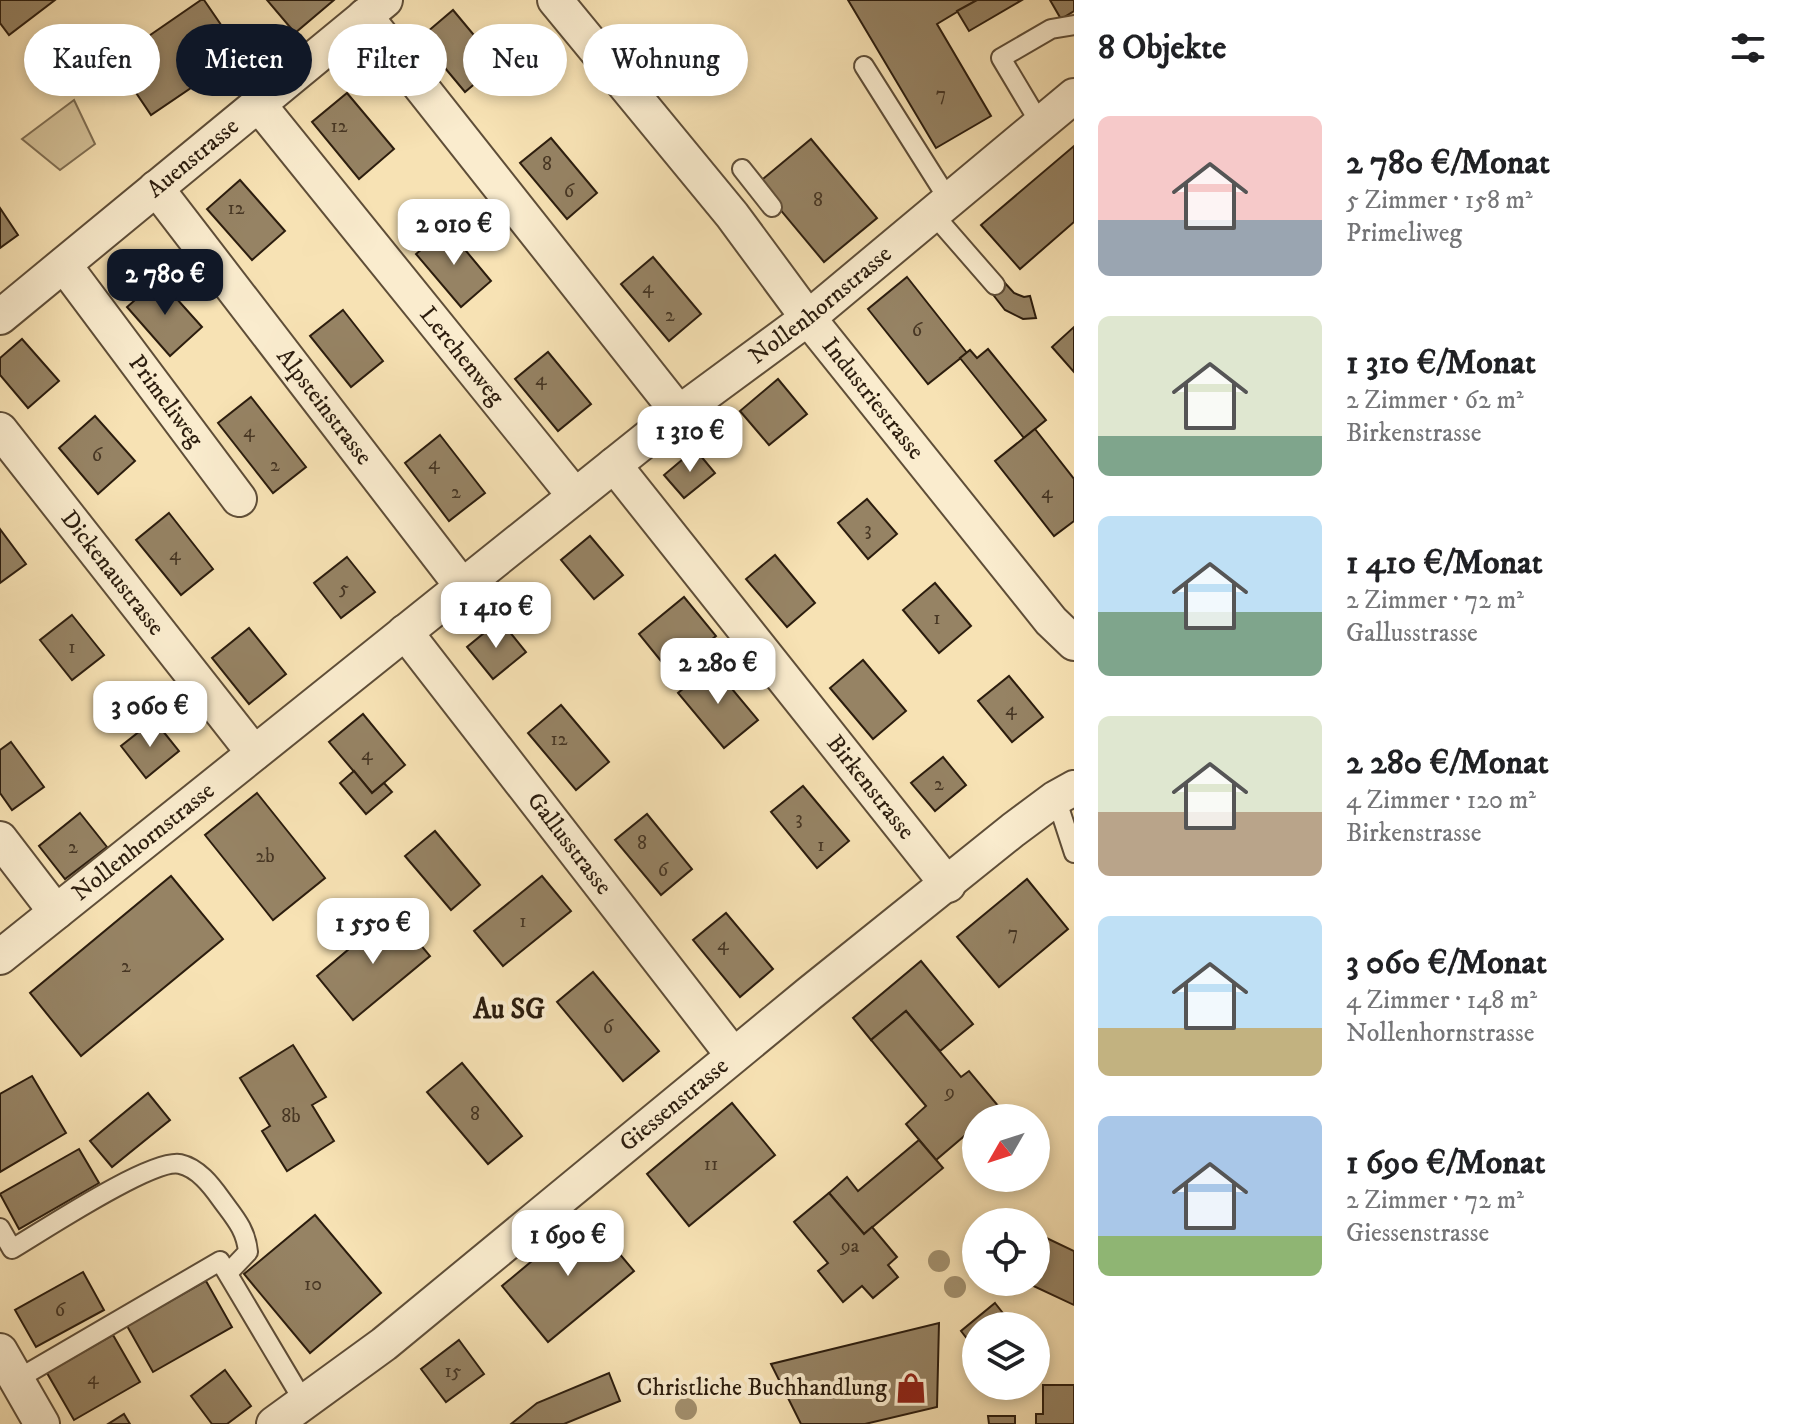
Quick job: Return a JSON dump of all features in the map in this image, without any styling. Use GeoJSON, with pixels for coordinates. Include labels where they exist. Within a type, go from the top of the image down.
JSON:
{"type":"FeatureCollection","features":[{"type":"Feature","properties":{"kind":"street","name":"Industriestrasse"},"geometry":{"type":"LineString","coordinates":[[555,0],[732,215],[808,318],[1051,621],[1074,643]]}},
{"type":"Feature","properties":{"kind":"street","name":"Auenstrasse"},"geometry":{"type":"LineString","coordinates":[[0,317],[375,8]]}},
{"type":"Feature","properties":{"kind":"street"},"geometry":{"type":"LineString","coordinates":[[375,8],[679,413]]}},
{"type":"Feature","properties":{"kind":"street","name":"Nollenhornstrasse"},"geometry":{"type":"LineString","coordinates":[[0,957],[679,413],[808,318],[1074,96]]}},
{"type":"Feature","properties":{"kind":"street","name":"Lerchenweg"},"geometry":{"type":"LineString","coordinates":[[258,104],[575,496]]}},
{"type":"Feature","properties":{"kind":"street","name":"Alpsteinstrasse"},"geometry":{"type":"LineString","coordinates":[[156,188],[462,586]]}},
{"type":"Feature","properties":{"kind":"street","name":"Primeliweg"},"geometry":{"type":"LineString","coordinates":[[64,265],[239,499]]}},
{"type":"Feature","properties":{"kind":"street","name":"Dickenaustrasse"},"geometry":{"type":"LineString","coordinates":[[0,430],[254,753]]}},
{"type":"Feature","properties":{"kind":"street","name":"Birkenstrasse"},"geometry":{"type":"LineString","coordinates":[[614,465],[948,885]]}},
{"type":"Feature","properties":{"kind":"street","name":"Gallusstrasse"},"geometry":{"type":"LineString","coordinates":[[405,632],[733,1055]]}},
{"type":"Feature","properties":{"kind":"street","name":"Giessenstrasse"},"geometry":{"type":"LineString","coordinates":[[274,1424],[395,1335],[733,1055],[1065,793]]}},
{"type":"Feature","properties":{"kind":"street"},"geometry":{"type":"LineString","coordinates":[[0,839],[56,912]]}},
{"type":"Feature","properties":{"kind":"street"},"geometry":{"type":"LineString","coordinates":[[8,1365],[42,1424]]}},
{"type":"Feature","properties":{"kind":"lane"},"geometry":{"type":"LineString","coordinates":[[1041,125],[1001,58],[1051,29],[1074,25]]}},
{"type":"Feature","properties":{"kind":"lane"},"geometry":{"type":"LineString","coordinates":[[864,66],[942,209],[995,285]]}},
{"type":"Feature","properties":{"kind":"lane"},"geometry":{"type":"LineString","coordinates":[[742,169],[772,207]]}},
{"type":"Feature","properties":{"kind":"lane"},"geometry":{"type":"LineString","coordinates":[[1065,793],[1074,853]]}},
{"type":"Feature","properties":{"kind":"lane"},"geometry":{"type":"LineString","coordinates":[[0,1228],[12,1249],[134,1178],[166,1164],[180,1164],[199,1173],[246,1235],[248,1252],[228,1273]]}},
{"type":"Feature","properties":{"kind":"lane"},"geometry":{"type":"LineString","coordinates":[[8,1365],[220,1261],[304,1402]]}},
{"type":"Feature","properties":{"kind":"shaded area"},"geometry":{"type":"Polygon","coordinates":[[[74,100],[95,144],[60,170],[22,139],[74,100]]]}},
{"type":"Feature","properties":{"kind":"building"},"geometry":{"type":"Polygon","coordinates":[[[0,0],[55,0],[9,35],[0,23],[0,0]]]}},
{"type":"Feature","properties":{"kind":"building"},"geometry":{"type":"Polygon","coordinates":[[[201,0],[220,24],[176,24],[176,96],[179,96],[151,115],[138,96],[160,96],[160,28],[201,0]]]}},
{"type":"Feature","properties":{"kind":"building"},"geometry":{"type":"Polygon","coordinates":[[[267,0],[334,0],[306,24],[287,24],[267,0]]]}},
{"type":"Feature","properties":{"kind":"building"},"geometry":{"type":"Polygon","coordinates":[[[848,0],[977,0],[937,24],[991,116],[936,148],[848,0]]]}},
{"type":"Feature","properties":{"kind":"building"},"geometry":{"type":"Polygon","coordinates":[[[977,0],[1022,0],[969,31],[957,11],[977,0]]]}},
{"type":"Feature","properties":{"kind":"building"},"geometry":{"type":"Polygon","coordinates":[[[1050,0],[1074,0],[1074,11],[1061,19],[1050,0]]]}},
{"type":"Feature","properties":{"kind":"building"},"geometry":{"type":"Polygon","coordinates":[[[453,10],[465,24],[463,90],[447,70],[447,24],[436,24],[453,10]]]}},
{"type":"Feature","properties":{"kind":"building"},"geometry":{"type":"Polygon","coordinates":[[[343,96],[350,96],[394,149],[359,179],[312,122],[343,96]]]}},
{"type":"Feature","properties":{"kind":"building"},"geometry":{"type":"Polygon","coordinates":[[[551,138],[597,193],[567,219],[520,163],[551,138]]]}},
{"type":"Feature","properties":{"kind":"building"},"geometry":{"type":"Polygon","coordinates":[[[811,139],[877,218],[824,262],[758,183],[811,139]]]}},
{"type":"Feature","properties":{"kind":"building"},"geometry":{"type":"Polygon","coordinates":[[[1074,146],[1074,222],[1020,269],[981,225],[1074,146]]]}},
{"type":"Feature","properties":{"kind":"building"},"geometry":{"type":"Polygon","coordinates":[[[240,180],[285,231],[252,260],[207,209],[240,180]]]}},
{"type":"Feature","properties":{"kind":"building"},"geometry":{"type":"Polygon","coordinates":[[[0,208],[18,235],[0,248],[0,208]]]}},
{"type":"Feature","properties":{"kind":"building"},"geometry":{"type":"Polygon","coordinates":[[[447,228],[491,281],[461,307],[416,254],[447,228]]]}},
{"type":"Feature","properties":{"kind":"building"},"geometry":{"type":"Polygon","coordinates":[[[653,257],[701,314],[669,341],[621,284],[653,257]]]}},
{"type":"Feature","properties":{"kind":"building"},"geometry":{"type":"Polygon","coordinates":[[[907,277],[967,353],[928,384],[868,309],[907,277]]]}},
{"type":"Feature","properties":{"kind":"building"},"geometry":{"type":"Polygon","coordinates":[[[159,279],[202,327],[170,356],[127,307],[159,279]]]}},
{"type":"Feature","properties":{"kind":"building"},"geometry":{"type":"Polygon","coordinates":[[[1004,282],[1014,293],[1030,296],[1036,318],[1023,319],[1005,310],[991,292],[1004,282]]]}},
{"type":"Feature","properties":{"kind":"building"},"geometry":{"type":"Polygon","coordinates":[[[343,310],[383,361],[351,387],[310,336],[343,310]]]}},
{"type":"Feature","properties":{"kind":"building"},"geometry":{"type":"Polygon","coordinates":[[[1074,327],[1074,372],[1052,347],[1074,327]]]}},
{"type":"Feature","properties":{"kind":"building"},"geometry":{"type":"Polygon","coordinates":[[[22,339],[59,381],[28,408],[0,375],[0,358],[22,339]]]}},
{"type":"Feature","properties":{"kind":"building"},"geometry":{"type":"Polygon","coordinates":[[[988,349],[1046,420],[1024,438],[960,358],[970,350],[977,358],[988,349]]]}},
{"type":"Feature","properties":{"kind":"building"},"geometry":{"type":"Polygon","coordinates":[[[548,352],[591,404],[558,431],[515,379],[548,352]]]}},
{"type":"Feature","properties":{"kind":"building"},"geometry":{"type":"Polygon","coordinates":[[[778,379],[807,414],[769,445],[740,411],[778,379]]]}},
{"type":"Feature","properties":{"kind":"building"},"geometry":{"type":"Polygon","coordinates":[[[251,397],[306,467],[273,493],[218,423],[251,397]]]}},
{"type":"Feature","properties":{"kind":"building"},"geometry":{"type":"Polygon","coordinates":[[[95,416],[135,461],[98,494],[59,448],[95,416]]]}},
{"type":"Feature","properties":{"kind":"building"},"geometry":{"type":"Polygon","coordinates":[[[1035,429],[1074,479],[1074,521],[1054,536],[995,461],[1035,429]]]}},
{"type":"Feature","properties":{"kind":"building"},"geometry":{"type":"Polygon","coordinates":[[[440,435],[485,493],[449,521],[405,463],[440,435]]]}},
{"type":"Feature","properties":{"kind":"building"},"geometry":{"type":"Polygon","coordinates":[[[695,449],[715,473],[684,498],[664,475],[695,449]]]}},
{"type":"Feature","properties":{"kind":"building"},"geometry":{"type":"Polygon","coordinates":[[[867,499],[897,534],[868,559],[838,523],[867,499]]]}},
{"type":"Feature","properties":{"kind":"building"},"geometry":{"type":"Polygon","coordinates":[[[169,513],[213,569],[181,595],[136,540],[169,513]]]}},
{"type":"Feature","properties":{"kind":"building"},"geometry":{"type":"Polygon","coordinates":[[[0,529],[26,564],[0,583],[0,529]]]}},
{"type":"Feature","properties":{"kind":"building"},"geometry":{"type":"Polygon","coordinates":[[[590,536],[623,575],[594,599],[561,560],[590,536]]]}},
{"type":"Feature","properties":{"kind":"building"},"geometry":{"type":"Polygon","coordinates":[[[775,555],[815,603],[787,627],[746,579],[775,555]]]}},
{"type":"Feature","properties":{"kind":"building"},"geometry":{"type":"Polygon","coordinates":[[[347,557],[375,592],[341,618],[314,583],[347,557]]]}},
{"type":"Feature","properties":{"kind":"building"},"geometry":{"type":"Polygon","coordinates":[[[935,583],[971,626],[939,653],[903,610],[935,583]]]}},
{"type":"Feature","properties":{"kind":"building"},"geometry":{"type":"Polygon","coordinates":[[[684,597],[716,636],[670,672],[639,634],[684,597]]]}},
{"type":"Feature","properties":{"kind":"building"},"geometry":{"type":"Polygon","coordinates":[[[72,615],[104,655],[72,680],[40,640],[72,615]]]}},
{"type":"Feature","properties":{"kind":"building"},"geometry":{"type":"Polygon","coordinates":[[[500,620],[526,652],[493,679],[467,647],[500,620]]]}},
{"type":"Feature","properties":{"kind":"building"},"geometry":{"type":"Polygon","coordinates":[[[249,628],[286,674],[249,704],[212,658],[249,628]]]}},
{"type":"Feature","properties":{"kind":"building"},"geometry":{"type":"Polygon","coordinates":[[[863,660],[906,711],[873,739],[830,688],[863,660]]]}},
{"type":"Feature","properties":{"kind":"building"},"geometry":{"type":"Polygon","coordinates":[[[712,665],[758,720],[724,748],[678,693],[712,665]]]}},
{"type":"Feature","properties":{"kind":"building"},"geometry":{"type":"Polygon","coordinates":[[[1009,676],[1043,717],[1012,742],[978,701],[1009,676]]]}},
{"type":"Feature","properties":{"kind":"building"},"geometry":{"type":"Polygon","coordinates":[[[561,705],[609,762],[576,790],[528,733],[561,705]]]}},
{"type":"Feature","properties":{"kind":"building"},"geometry":{"type":"Polygon","coordinates":[[[363,714],[405,765],[372,793],[329,742],[363,714]]]}},
{"type":"Feature","properties":{"kind":"building"},"geometry":{"type":"Polygon","coordinates":[[[154,720],[179,751],[146,778],[121,746],[154,720]]]}},
{"type":"Feature","properties":{"kind":"building"},"geometry":{"type":"Polygon","coordinates":[[[11,742],[44,787],[12,810],[0,793],[0,750],[11,742]]]}},
{"type":"Feature","properties":{"kind":"building"},"geometry":{"type":"Polygon","coordinates":[[[943,757],[966,785],[935,811],[911,783],[943,757]]]}},
{"type":"Feature","properties":{"kind":"building"},"geometry":{"type":"Polygon","coordinates":[[[354,771],[372,793],[384,783],[392,792],[366,814],[340,783],[354,771]]]}},
{"type":"Feature","properties":{"kind":"building"},"geometry":{"type":"Polygon","coordinates":[[[803,786],[849,841],[817,868],[771,812],[803,786]]]}},
{"type":"Feature","properties":{"kind":"building"},"geometry":{"type":"Polygon","coordinates":[[[257,793],[325,878],[273,920],[205,835],[257,793]]]}},
{"type":"Feature","properties":{"kind":"building"},"geometry":{"type":"Polygon","coordinates":[[[80,813],[107,847],[65,879],[39,846],[80,813]]]}},
{"type":"Feature","properties":{"kind":"building"},"geometry":{"type":"Polygon","coordinates":[[[647,814],[692,869],[661,895],[615,840],[647,814]]]}},
{"type":"Feature","properties":{"kind":"building"},"geometry":{"type":"Polygon","coordinates":[[[435,831],[480,885],[451,910],[405,856],[435,831]]]}},
{"type":"Feature","properties":{"kind":"building"},"geometry":{"type":"Polygon","coordinates":[[[171,876],[223,939],[81,1056],[30,993],[171,876]]]}},
{"type":"Feature","properties":{"kind":"building"},"geometry":{"type":"Polygon","coordinates":[[[542,876],[571,911],[503,966],[474,931],[542,876]]]}},
{"type":"Feature","properties":{"kind":"building"},"geometry":{"type":"Polygon","coordinates":[[[1027,879],[1068,929],[999,987],[957,937],[1027,879]]]}},
{"type":"Feature","properties":{"kind":"building"},"geometry":{"type":"Polygon","coordinates":[[[393,912],[430,956],[353,1020],[317,976],[393,912]]]}},
{"type":"Feature","properties":{"kind":"building"},"geometry":{"type":"Polygon","coordinates":[[[726,913],[773,969],[740,997],[693,940],[726,913]]]}},
{"type":"Feature","properties":{"kind":"building"},"geometry":{"type":"Polygon","coordinates":[[[921,961],[973,1024],[940,1051],[906,1011],[871,1040],[853,1018],[921,961]]]}},
{"type":"Feature","properties":{"kind":"building"},"geometry":{"type":"Polygon","coordinates":[[[593,972],[659,1051],[623,1081],[557,1002],[593,972]]]}},
{"type":"Feature","properties":{"kind":"building"},"geometry":{"type":"Polygon","coordinates":[[[906,1011],[961,1077],[969,1071],[996,1104],[962,1104],[962,1138],[936,1160],[906,1124],[926,1106],[871,1040],[906,1011]]]}},
{"type":"Feature","properties":{"kind":"building"},"geometry":{"type":"Polygon","coordinates":[[[293,1045],[326,1097],[312,1105],[334,1141],[287,1171],[262,1131],[270,1126],[240,1078],[293,1045]]]}},
{"type":"Feature","properties":{"kind":"building"},"geometry":{"type":"Polygon","coordinates":[[[462,1063],[522,1136],[488,1164],[427,1092],[462,1063]]]}},
{"type":"Feature","properties":{"kind":"building"},"geometry":{"type":"Polygon","coordinates":[[[32,1076],[66,1133],[0,1172],[0,1094],[32,1076]]]}},
{"type":"Feature","properties":{"kind":"building"},"geometry":{"type":"Polygon","coordinates":[[[148,1093],[170,1120],[112,1167],[90,1141],[148,1093]]]}},
{"type":"Feature","properties":{"kind":"building"},"geometry":{"type":"Polygon","coordinates":[[[732,1103],[775,1155],[689,1226],[647,1174],[732,1103]]]}},
{"type":"Feature","properties":{"kind":"building"},"geometry":{"type":"Polygon","coordinates":[[[919,1140],[943,1168],[864,1234],[829,1193],[847,1177],[858,1191],[919,1140]]]}},
{"type":"Feature","properties":{"kind":"building"},"geometry":{"type":"Polygon","coordinates":[[[79,1149],[99,1183],[19,1229],[0,1194],[79,1149]]]}},
{"type":"Feature","properties":{"kind":"building"},"geometry":{"type":"Polygon","coordinates":[[[829,1193],[864,1234],[872,1227],[897,1257],[888,1265],[898,1277],[873,1298],[862,1286],[843,1302],[818,1271],[828,1263],[794,1222],[829,1193]]]}},
{"type":"Feature","properties":{"kind":"building"},"geometry":{"type":"Polygon","coordinates":[[[315,1215],[381,1293],[310,1353],[244,1274],[315,1215]]]}},
{"type":"Feature","properties":{"kind":"building"},"geometry":{"type":"Polygon","coordinates":[[[587,1215],[634,1271],[548,1342],[502,1286],[587,1215]]]}},
{"type":"Feature","properties":{"kind":"building"},"geometry":{"type":"Polygon","coordinates":[[[1050,1240],[1074,1251],[1074,1305],[1050,1294],[1050,1240]]]}},
{"type":"Feature","properties":{"kind":"building"},"geometry":{"type":"Polygon","coordinates":[[[83,1272],[104,1310],[36,1347],[15,1310],[83,1272]]]}},
{"type":"Feature","properties":{"kind":"building"},"geometry":{"type":"Polygon","coordinates":[[[206,1281],[232,1327],[153,1372],[127,1326],[206,1281]]]}},
{"type":"Feature","properties":{"kind":"building"},"geometry":{"type":"Polygon","coordinates":[[[995,1303],[1002,1312],[984,1312],[995,1303]]]}},
{"type":"Feature","properties":{"kind":"building"},"geometry":{"type":"Polygon","coordinates":[[[939,1323],[937,1407],[865,1424],[801,1424],[771,1364],[939,1323]]]}},
{"type":"Feature","properties":{"kind":"building"},"geometry":{"type":"Polygon","coordinates":[[[113,1335],[140,1382],[74,1420],[47,1373],[113,1335]]]}},
{"type":"Feature","properties":{"kind":"building"},"geometry":{"type":"Polygon","coordinates":[[[459,1340],[484,1374],[446,1402],[421,1369],[459,1340]]]}},
{"type":"Feature","properties":{"kind":"building"},"geometry":{"type":"Polygon","coordinates":[[[225,1370],[251,1406],[227,1424],[212,1424],[191,1396],[225,1370]]]}},
{"type":"Feature","properties":{"kind":"building"},"geometry":{"type":"Polygon","coordinates":[[[609,1373],[620,1401],[564,1424],[511,1424],[537,1403],[609,1373]]]}},
{"type":"Feature","properties":{"kind":"building"},"geometry":{"type":"Polygon","coordinates":[[[1050,1385],[1074,1385],[1074,1424],[1036,1424],[1036,1414],[1043,1414],[1043,1400],[1050,1400],[1050,1385]]]}},
{"type":"Feature","properties":{"kind":"building"},"geometry":{"type":"Polygon","coordinates":[[[124,1414],[130,1424],[108,1424],[124,1414]]]}},
{"type":"Feature","properties":{"kind":"building"},"geometry":{"type":"Polygon","coordinates":[[[988,1416],[1015,1416],[1015,1424],[989,1424],[988,1416]]]}},
{"type":"Feature","properties":{"kind":"place","name":"Christliche Buchhandlung"},"geometry":{"type":"Point","coordinates":[911,1388]}},
{"type":"Feature","properties":{"kind":"district","name":"Au SG"},"geometry":{"type":"Point","coordinates":[509,1009]}}]}
